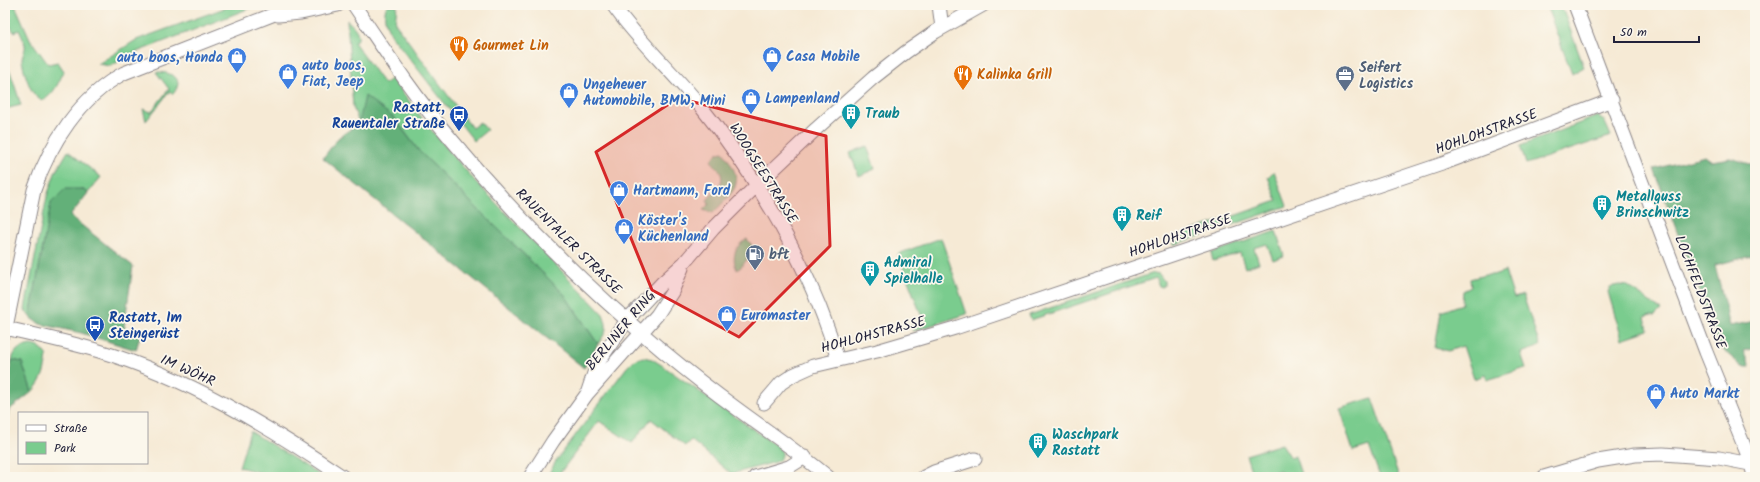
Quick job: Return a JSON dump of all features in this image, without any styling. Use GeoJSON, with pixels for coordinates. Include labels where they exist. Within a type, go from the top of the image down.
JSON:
{"type":"FeatureCollection","features":[{"type":"Feature","properties":{"kind":"street"},"geometry":{"type":"LineString","coordinates":[[5,329],[36,184],[50,151],[74,116],[98,92],[124,73],[272,15],[292,5]]}},
{"type":"Feature","properties":{"kind":"street"},"geometry":{"type":"LineString","coordinates":[[272,15],[301,13],[338,5]]}},
{"type":"Feature","properties":{"kind":"street","name":"RAUENTALER STRASSE"},"geometry":{"type":"LineString","coordinates":[[354,5],[404,78],[450,138],[512,208],[566,263],[642,333],[734,406],[805,457],[828,477]]}},
{"type":"Feature","properties":{"kind":"street","name":"WOOGSEESTRASSE"},"geometry":{"type":"LineString","coordinates":[[613,5],[629,26],[698,103],[725,138],[756,186],[803,269],[829,328],[838,360]]}},
{"type":"Feature","properties":{"kind":"street"},"geometry":{"type":"LineString","coordinates":[[939,5],[942,28]]}},
{"type":"Feature","properties":{"kind":"street","name":"BERLINER RING"},"geometry":{"type":"LineString","coordinates":[[587,394],[597,364],[627,320],[663,282],[684,263],[713,229],[756,186],[873,78],[906,52],[942,28],[984,5]]}},
{"type":"Feature","properties":{"kind":"street","name":"LOCHFELDSTRASSE"},"geometry":{"type":"LineString","coordinates":[[1575,5],[1706,352],[1753,464],[1754,477]]}},
{"type":"Feature","properties":{"kind":"street","name":"HOHLOHSTRASSE"},"geometry":{"type":"LineString","coordinates":[[764,403],[781,383],[792,375],[813,366],[955,328],[1442,164],[1612,100]]}},
{"type":"Feature","properties":{"kind":"street","name":"BERLINER RING"},"geometry":{"type":"LineString","coordinates":[[530,477],[553,441],[587,394],[657,315],[672,292],[684,263]]}},
{"type":"Feature","properties":{"kind":"street","name":"IM WÖHR"},"geometry":{"type":"LineString","coordinates":[[5,329],[99,351],[142,366],[174,380],[270,429],[343,477]]}},
{"type":"Feature","properties":{"kind":"street"},"geometry":{"type":"LineString","coordinates":[[1544,477],[1598,461],[1635,455],[1663,454],[1719,458],[1753,464]]}},
{"type":"Feature","properties":{"kind":"street"},"geometry":{"type":"LineString","coordinates":[[754,477],[789,467],[805,457]]}},
{"type":"Feature","properties":{"kind":"street"},"geometry":{"type":"LineString","coordinates":[[924,477],[934,472],[975,459]]}},
{"type":"Feature","properties":{"kind":"highlighted area"},"geometry":{"type":"Polygon","coordinates":[[[678,98],[826,136],[830,246],[739,337],[652,290],[596,152],[678,98]]]}},
{"type":"Feature","properties":{"kind":"green space"},"geometry":{"type":"Polygon","coordinates":[[[5,5],[15,5],[30,39],[48,64],[58,62],[64,71],[54,90],[45,99],[36,97],[29,85],[22,60],[25,43],[19,30],[14,32],[5,19],[5,5]]]}},
{"type":"Feature","properties":{"kind":"green space"},"geometry":{"type":"Polygon","coordinates":[[[233,5],[258,5],[129,55],[111,66],[98,64],[136,40],[233,5]]]}},
{"type":"Feature","properties":{"kind":"green space"},"geometry":{"type":"Polygon","coordinates":[[[387,5],[397,5],[395,23],[472,128],[480,122],[487,130],[474,141],[392,36],[385,21],[387,5]]]}},
{"type":"Feature","properties":{"kind":"green space"},"geometry":{"type":"Polygon","coordinates":[[[1546,5],[1561,5],[1584,67],[1572,74],[1546,5]]]}},
{"type":"Feature","properties":{"kind":"green space"},"geometry":{"type":"Polygon","coordinates":[[[347,20],[358,33],[358,39],[354,42],[384,84],[392,78],[427,125],[475,181],[603,314],[606,323],[606,330],[598,344],[564,294],[419,151],[393,116],[359,123],[353,107],[347,20]]]}},
{"type":"Feature","properties":{"kind":"green space"},"geometry":{"type":"Polygon","coordinates":[[[5,69],[10,71],[21,105],[5,109],[5,69]]]}},
{"type":"Feature","properties":{"kind":"green space"},"geometry":{"type":"Polygon","coordinates":[[[156,72],[167,73],[175,77],[178,84],[173,94],[170,91],[146,121],[143,109],[151,112],[169,89],[156,72]]]}},
{"type":"Feature","properties":{"kind":"green space"},"geometry":{"type":"Polygon","coordinates":[[[365,96],[393,117],[419,151],[564,294],[598,344],[584,368],[323,158],[338,138],[359,123],[365,96]]]}},
{"type":"Feature","properties":{"kind":"green space"},"geometry":{"type":"Polygon","coordinates":[[[1598,116],[1604,120],[1611,136],[1526,164],[1520,146],[1598,116]]]}},
{"type":"Feature","properties":{"kind":"green space"},"geometry":{"type":"Polygon","coordinates":[[[867,146],[875,169],[859,176],[850,153],[867,146]]]}},
{"type":"Feature","properties":{"kind":"green space"},"geometry":{"type":"Polygon","coordinates":[[[68,151],[101,177],[88,193],[82,189],[51,203],[30,317],[25,310],[47,196],[55,173],[68,151]]]}},
{"type":"Feature","properties":{"kind":"green space"},"geometry":{"type":"Polygon","coordinates":[[[723,152],[734,171],[736,185],[733,191],[713,213],[703,210],[709,204],[707,200],[720,185],[722,177],[717,167],[711,161],[717,153],[723,152]]]}},
{"type":"Feature","properties":{"kind":"green space"},"geometry":{"type":"Polygon","coordinates":[[[1705,156],[1712,161],[1730,158],[1750,164],[1755,163],[1755,255],[1715,265],[1730,326],[1755,321],[1755,348],[1743,351],[1750,367],[1742,367],[1719,346],[1654,169],[1705,156]]]}},
{"type":"Feature","properties":{"kind":"green space"},"geometry":{"type":"Polygon","coordinates":[[[1274,171],[1287,206],[1174,245],[1173,241],[1176,236],[1277,201],[1268,177],[1274,171]]]}},
{"type":"Feature","properties":{"kind":"green space"},"geometry":{"type":"Polygon","coordinates":[[[65,189],[82,189],[88,193],[70,216],[133,266],[124,327],[140,336],[136,350],[81,333],[40,324],[30,317],[51,203],[65,189]]]}},
{"type":"Feature","properties":{"kind":"green space"},"geometry":{"type":"Polygon","coordinates":[[[1276,231],[1284,256],[1273,260],[1267,244],[1254,248],[1259,263],[1245,268],[1240,253],[1213,261],[1211,253],[1276,231]]]}},
{"type":"Feature","properties":{"kind":"green space"},"geometry":{"type":"Polygon","coordinates":[[[941,238],[967,314],[913,331],[911,325],[923,320],[898,254],[941,238]]]}},
{"type":"Feature","properties":{"kind":"green space"},"geometry":{"type":"Polygon","coordinates":[[[747,239],[757,252],[750,256],[737,270],[734,261],[735,252],[737,248],[747,239]]]}},
{"type":"Feature","properties":{"kind":"green space"},"geometry":{"type":"Polygon","coordinates":[[[1505,271],[1514,298],[1523,295],[1540,346],[1521,353],[1526,368],[1487,380],[1485,375],[1474,379],[1463,346],[1448,351],[1435,348],[1441,312],[1462,304],[1463,291],[1471,287],[1470,279],[1485,275],[1493,275],[1505,271]]]}},
{"type":"Feature","properties":{"kind":"green space"},"geometry":{"type":"Polygon","coordinates":[[[1154,273],[1159,274],[1164,281],[1164,286],[1159,286],[1156,278],[1031,320],[1029,315],[1154,273]]]}},
{"type":"Feature","properties":{"kind":"green space"},"geometry":{"type":"Polygon","coordinates":[[[1619,285],[1628,286],[1661,310],[1655,316],[1651,315],[1645,317],[1648,330],[1622,339],[1608,292],[1610,287],[1619,285]]]}},
{"type":"Feature","properties":{"kind":"green space"},"geometry":{"type":"Polygon","coordinates":[[[31,345],[40,347],[47,356],[43,375],[32,392],[22,362],[12,360],[18,349],[31,345]]]}},
{"type":"Feature","properties":{"kind":"green space"},"geometry":{"type":"Polygon","coordinates":[[[643,357],[652,359],[663,366],[777,446],[782,452],[781,458],[776,462],[731,474],[691,440],[685,446],[651,419],[632,443],[599,421],[557,477],[547,477],[556,461],[627,367],[634,360],[643,357]]]}},
{"type":"Feature","properties":{"kind":"green space"},"geometry":{"type":"Polygon","coordinates":[[[12,360],[22,362],[32,392],[9,410],[5,431],[5,394],[12,360]]]}},
{"type":"Feature","properties":{"kind":"green space"},"geometry":{"type":"Polygon","coordinates":[[[1372,398],[1399,477],[1380,477],[1369,446],[1353,451],[1339,408],[1372,398]]]}},
{"type":"Feature","properties":{"kind":"green space"},"geometry":{"type":"Polygon","coordinates":[[[250,431],[323,477],[277,477],[239,467],[250,431]]]}},
{"type":"Feature","properties":{"kind":"green space"},"geometry":{"type":"Polygon","coordinates":[[[1282,444],[1291,458],[1295,456],[1302,477],[1282,477],[1280,470],[1260,477],[1253,477],[1246,455],[1282,444]]]}},
{"type":"Feature","properties":{"kind":"place","name":"Gourmet Lin"},"geometry":{"type":"Point","coordinates":[459,62]}},
{"type":"Feature","properties":{"kind":"place","name":"Casa Mobile"},"geometry":{"type":"Point","coordinates":[772,73]}},
{"type":"Feature","properties":{"kind":"place","name":"auto boos, Honda"},"geometry":{"type":"Point","coordinates":[237,74]}},
{"type":"Feature","properties":{"kind":"place","name":"auto boos, Fiat, Jeep"},"geometry":{"type":"Point","coordinates":[288,90]}},
{"type":"Feature","properties":{"kind":"place","name":"Kalinka Grill"},"geometry":{"type":"Point","coordinates":[963,91]}},
{"type":"Feature","properties":{"kind":"place","name":"Seifert Logistics"},"geometry":{"type":"Point","coordinates":[1345,92]}},
{"type":"Feature","properties":{"kind":"place","name":"Ungeheuer Automobile, BMW, Mini"},"geometry":{"type":"Point","coordinates":[569,109]}},
{"type":"Feature","properties":{"kind":"place","name":"Lampenland"},"geometry":{"type":"Point","coordinates":[751,115]}},
{"type":"Feature","properties":{"kind":"place","name":"Traub"},"geometry":{"type":"Point","coordinates":[851,130]}},
{"type":"Feature","properties":{"kind":"place","name":"Rastatt, Rauentaler Straße"},"geometry":{"type":"Point","coordinates":[459,132]}},
{"type":"Feature","properties":{"kind":"place","name":"Hartmann, Ford"},"geometry":{"type":"Point","coordinates":[619,207]}},
{"type":"Feature","properties":{"kind":"place","name":"Metallguss Brinschwitz"},"geometry":{"type":"Point","coordinates":[1602,221]}},
{"type":"Feature","properties":{"kind":"place","name":"Reif"},"geometry":{"type":"Point","coordinates":[1122,232]}},
{"type":"Feature","properties":{"kind":"place","name":"Köster's Küchenland"},"geometry":{"type":"Point","coordinates":[624,245]}},
{"type":"Feature","properties":{"kind":"place","name":"bft"},"geometry":{"type":"Point","coordinates":[755,271]}},
{"type":"Feature","properties":{"kind":"place","name":"Admiral Spielhalle"},"geometry":{"type":"Point","coordinates":[870,287]}},
{"type":"Feature","properties":{"kind":"place","name":"Euromaster"},"geometry":{"type":"Point","coordinates":[727,332]}},
{"type":"Feature","properties":{"kind":"place","name":"Rastatt, Im Steingerüst"},"geometry":{"type":"Point","coordinates":[95,342]}},
{"type":"Feature","properties":{"kind":"place","name":"Auto Markt"},"geometry":{"type":"Point","coordinates":[1656,410]}},
{"type":"Feature","properties":{"kind":"place","name":"Waschpark Rastatt"},"geometry":{"type":"Point","coordinates":[1038,459]}}]}
